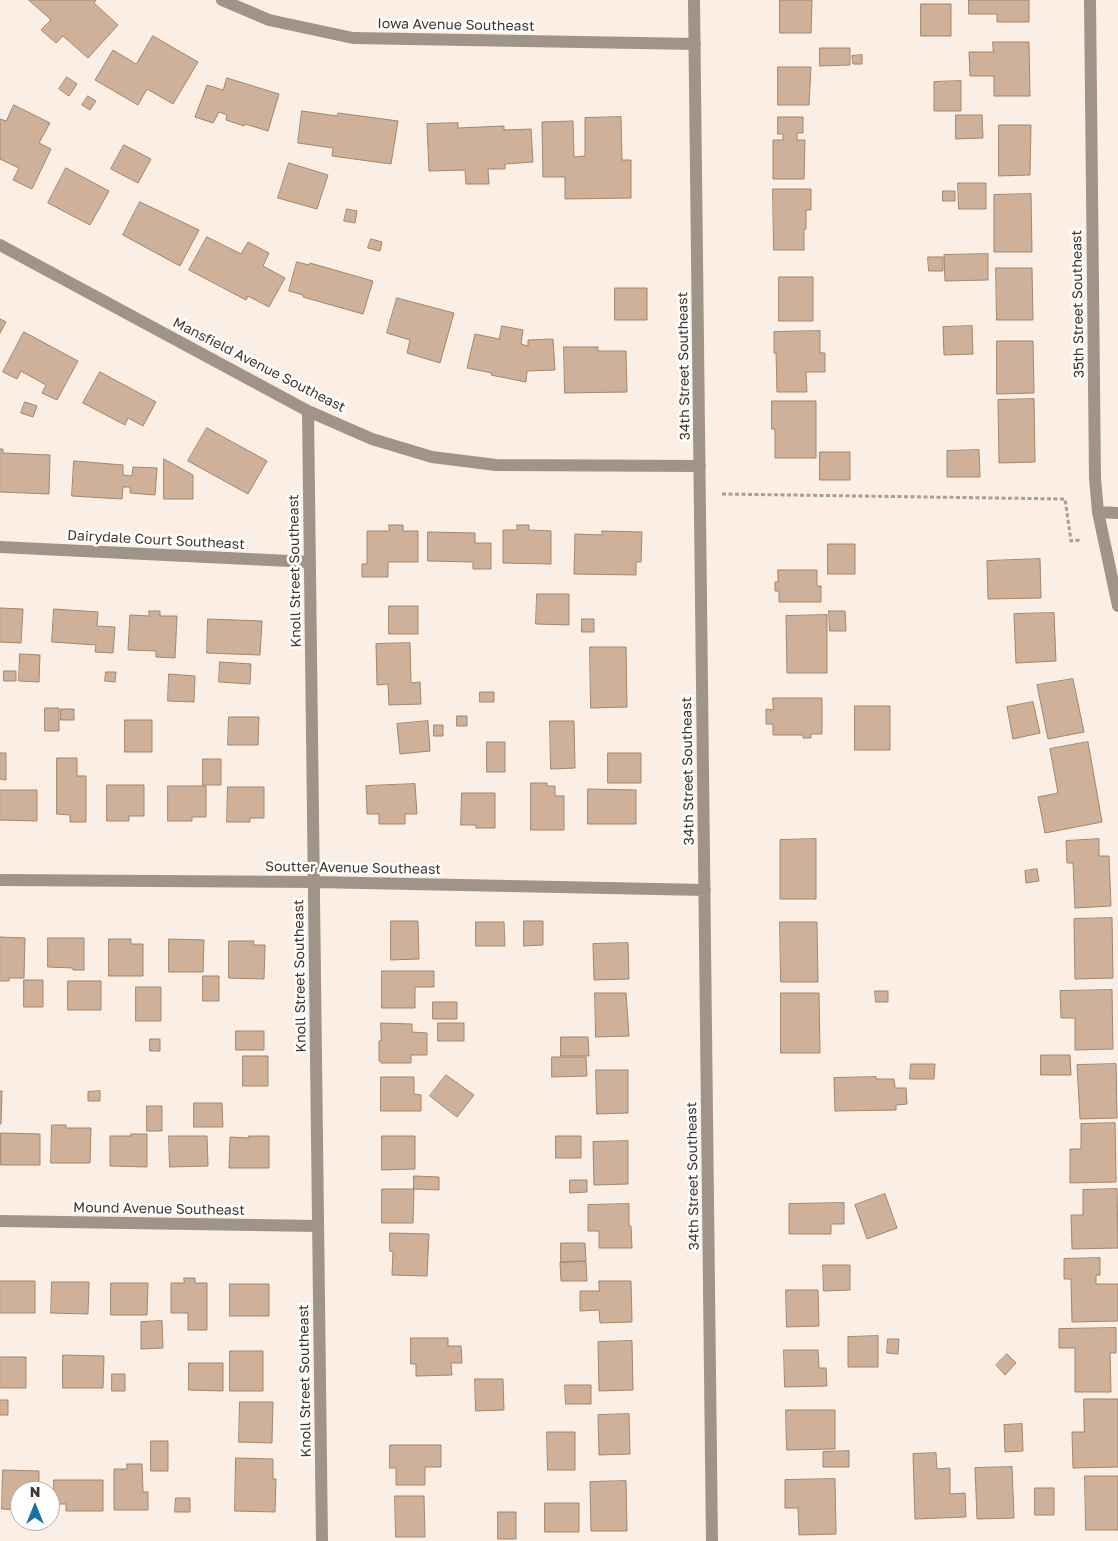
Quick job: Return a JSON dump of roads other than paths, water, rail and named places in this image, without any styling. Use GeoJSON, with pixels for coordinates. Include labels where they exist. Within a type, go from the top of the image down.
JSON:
{"type":"FeatureCollection","features":[{"type":"Feature","properties":{"kind":"street","name":"Iowa Avenue Southeast"},"geometry":{"type":"LineString","coordinates":[[222,0],[269,20],[352,38],[695,44]]}},
{"type":"Feature","properties":{"kind":"street","name":"34th Street Southeast"},"geometry":{"type":"LineString","coordinates":[[694,0],[712,1541]]}},
{"type":"Feature","properties":{"kind":"street","name":"35th Street Southeast"},"geometry":{"type":"LineString","coordinates":[[1090,0],[1095,478],[1098,512],[1118,606]]}},
{"type":"Feature","properties":{"kind":"street","name":"Mansfield Avenue Southeast"},"geometry":{"type":"LineString","coordinates":[[0,245],[308,411],[372,439],[432,457],[496,465],[700,466]]}},
{"type":"Feature","properties":{"kind":"street","name":"Knoll Street Southeast"},"geometry":{"type":"LineString","coordinates":[[308,411],[322,1541]]}},
{"type":"Feature","properties":{"kind":"street"},"geometry":{"type":"LineString","coordinates":[[1098,512],[1118,513]]}},
{"type":"Feature","properties":{"kind":"street","name":"Dairydale Court Southeast"},"geometry":{"type":"LineString","coordinates":[[0,547],[310,562]]}},
{"type":"Feature","properties":{"kind":"street","name":"Soutter Avenue Southeast"},"geometry":{"type":"LineString","coordinates":[[0,880],[314,882],[705,890]]}},
{"type":"Feature","properties":{"kind":"street","name":"Mound Avenue Southeast"},"geometry":{"type":"LineString","coordinates":[[0,1222],[317,1226]]}}]}
